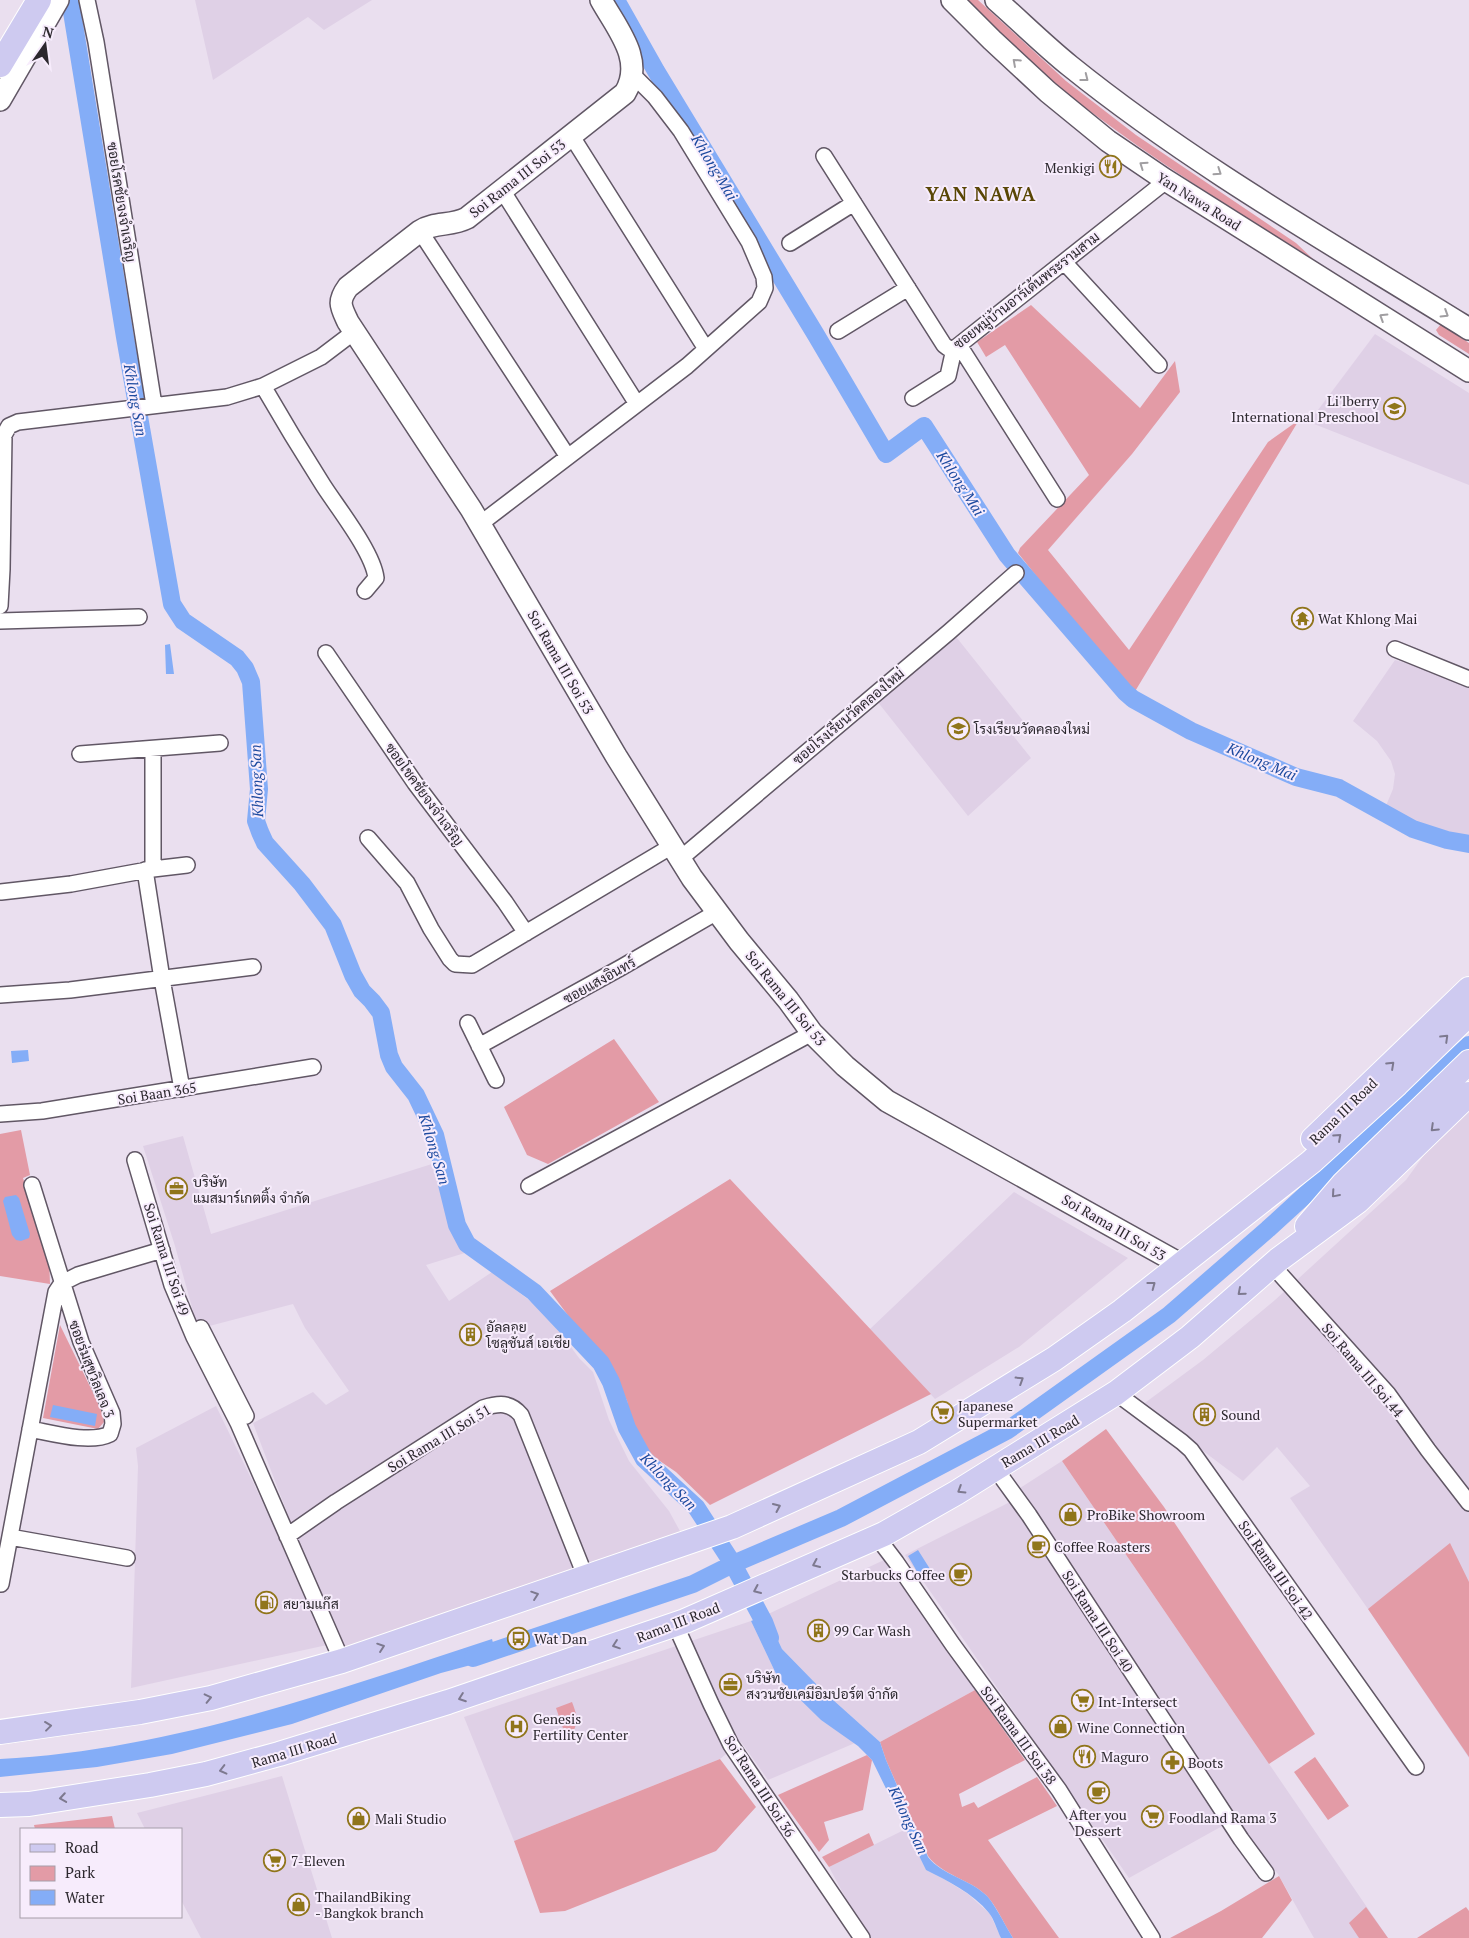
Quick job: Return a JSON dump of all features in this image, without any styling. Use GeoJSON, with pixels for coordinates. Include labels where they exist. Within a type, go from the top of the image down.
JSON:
{"type":"FeatureCollection","features":[{"type":"Feature","properties":{"kind":"main road"},"geometry":{"type":"LineString","coordinates":[[0,65],[38,0]]}},
{"type":"Feature","properties":{"kind":"main road","name":"Rama III Road"},"geometry":{"type":"LineString","coordinates":[[1218,1234],[1287,1164],[1469,989]]}},
{"type":"Feature","properties":{"kind":"main road","name":"Rama III Road"},"geometry":{"type":"LineString","coordinates":[[0,1732],[77,1722],[202,1700],[342,1661],[697,1540],[919,1442],[1054,1359],[1122,1311],[1311,1162],[1397,1084],[1469,1014]]}},
{"type":"Feature","properties":{"kind":"main road","name":"Rama III Road"},"geometry":{"type":"LineString","coordinates":[[1275,1262],[1344,1184],[1469,1062]]}},
{"type":"Feature","properties":{"kind":"main road","name":"Rama III Road"},"geometry":{"type":"LineString","coordinates":[[0,1805],[29,1804],[150,1784],[252,1763],[448,1702],[675,1624],[727,1604],[876,1537],[956,1493],[1116,1393],[1190,1336],[1275,1262],[1358,1201],[1469,1094]]}},
{"type":"Feature","properties":{"kind":"street"},"geometry":{"type":"LineString","coordinates":[[0,100],[58,0]]}},
{"type":"Feature","properties":{"kind":"street","name":"ซอยโรคชัยจงจำเจริญ"},"geometry":{"type":"LineString","coordinates":[[87,0],[96,42],[141,407]]}},
{"type":"Feature","properties":{"kind":"street"},"geometry":{"type":"LineString","coordinates":[[480,524],[706,349],[759,302],[766,288],[764,277],[749,242],[681,131],[655,97],[633,75],[632,60],[628,47],[601,0]]}},
{"type":"Feature","properties":{"kind":"street","name":"Yan Nawa Road"},"geometry":{"type":"LineString","coordinates":[[952,0],[1048,92],[1108,141],[1166,181],[1469,371]]}},
{"type":"Feature","properties":{"kind":"street"},"geometry":{"type":"LineString","coordinates":[[996,0],[1068,65],[1244,190],[1469,329]]}},
{"type":"Feature","properties":{"kind":"street","name":"Soi Rama III Soi 53"},"geometry":{"type":"LineString","coordinates":[[633,75],[631,84],[625,93],[467,218],[459,222],[432,226],[420,231],[348,286],[342,295],[341,306],[354,332],[480,524],[616,756],[676,852],[717,912],[788,1000],[812,1033],[845,1066],[887,1101],[1180,1264]]}},
{"type":"Feature","properties":{"kind":"street"},"geometry":{"type":"LineString","coordinates":[[571,135],[706,349]]}},
{"type":"Feature","properties":{"kind":"street","name":"ซอยหมู่บ้านอาร์เด้นพระรามสาม"},"geometry":{"type":"LineString","coordinates":[[824,156],[944,345],[948,348],[957,347],[1166,181]]}},
{"type":"Feature","properties":{"kind":"street"},"geometry":{"type":"LineString","coordinates":[[502,190],[637,404]]}},
{"type":"Feature","properties":{"kind":"street"},"geometry":{"type":"LineString","coordinates":[[790,243],[854,203]]}},
{"type":"Feature","properties":{"kind":"street"},"geometry":{"type":"LineString","coordinates":[[420,231],[568,457]]}},
{"type":"Feature","properties":{"kind":"street"},"geometry":{"type":"LineString","coordinates":[[1324,239],[1326,253],[1354,273],[1419,312],[1424,318],[1425,324],[1422,331],[1405,330]]}},
{"type":"Feature","properties":{"kind":"street"},"geometry":{"type":"LineString","coordinates":[[1064,262],[1158,365]]}},
{"type":"Feature","properties":{"kind":"street"},"geometry":{"type":"LineString","coordinates":[[838,331],[908,288]]}},
{"type":"Feature","properties":{"kind":"street"},"geometry":{"type":"LineString","coordinates":[[0,606],[4,435],[9,426],[18,422],[227,398],[263,386],[321,357],[354,332]]}},
{"type":"Feature","properties":{"kind":"street"},"geometry":{"type":"LineString","coordinates":[[913,398],[948,376],[957,347]]}},
{"type":"Feature","properties":{"kind":"street"},"geometry":{"type":"LineString","coordinates":[[957,347],[1057,499]]}},
{"type":"Feature","properties":{"kind":"street"},"geometry":{"type":"LineString","coordinates":[[263,386],[290,434],[365,550],[375,571],[376,578],[365,591]]}},
{"type":"Feature","properties":{"kind":"street","name":"ซอยโรงเรียนวัดคลองใหม่"},"geometry":{"type":"LineString","coordinates":[[676,852],[949,632],[1016,573]]}},
{"type":"Feature","properties":{"kind":"street"},"geometry":{"type":"LineString","coordinates":[[0,621],[139,617]]}},
{"type":"Feature","properties":{"kind":"street"},"geometry":{"type":"LineString","coordinates":[[1395,649],[1469,679]]}},
{"type":"Feature","properties":{"kind":"street","name":"ซอยโชคชัยจงจำเจริญ"},"geometry":{"type":"LineString","coordinates":[[326,653],[415,783],[505,902],[526,933]]}},
{"type":"Feature","properties":{"kind":"street"},"geometry":{"type":"LineString","coordinates":[[80,754],[220,743]]}},
{"type":"Feature","properties":{"kind":"street"},"geometry":{"type":"LineString","coordinates":[[153,749],[149,869],[162,979],[182,1089]]}},
{"type":"Feature","properties":{"kind":"street"},"geometry":{"type":"LineString","coordinates":[[368,838],[407,883],[431,929],[455,964],[472,965],[526,933],[676,852]]}},
{"type":"Feature","properties":{"kind":"street"},"geometry":{"type":"LineString","coordinates":[[1,892],[71,884],[149,869],[187,865]]}},
{"type":"Feature","properties":{"kind":"street","name":"ซอยแสงอินทร์"},"geometry":{"type":"LineString","coordinates":[[479,1046],[622,968],[717,912]]}},
{"type":"Feature","properties":{"kind":"street"},"geometry":{"type":"LineString","coordinates":[[0,995],[70,990],[253,967]]}},
{"type":"Feature","properties":{"kind":"street"},"geometry":{"type":"LineString","coordinates":[[468,1023],[496,1080]]}},
{"type":"Feature","properties":{"kind":"street"},"geometry":{"type":"LineString","coordinates":[[529,1186],[812,1033]]}},
{"type":"Feature","properties":{"kind":"street","name":"Soi Baan 365"},"geometry":{"type":"LineString","coordinates":[[4,1114],[42,1112],[313,1067]]}},
{"type":"Feature","properties":{"kind":"street","name":"Soi Rama III Soi 49"},"geometry":{"type":"LineString","coordinates":[[135,1160],[172,1285],[194,1337],[244,1437],[342,1661]]}},
{"type":"Feature","properties":{"kind":"street","name":"ซอยร่มสุขวิลเลจ 3"},"geometry":{"type":"LineString","coordinates":[[30,1429],[87,1438],[102,1438],[110,1434],[113,1424],[112,1413],[107,1399],[80,1342],[32,1185]]}},
{"type":"Feature","properties":{"kind":"street"},"geometry":{"type":"LineString","coordinates":[[62,1283],[78,1274],[162,1250]]}},
{"type":"Feature","properties":{"kind":"street","name":"Soi Rama III Soi 44"},"geometry":{"type":"LineString","coordinates":[[1275,1262],[1388,1394],[1469,1502]]}},
{"type":"Feature","properties":{"kind":"street","name":"ซอยร่มสุขวิลเลจ 3"},"geometry":{"type":"LineString","coordinates":[[2,1584],[56,1292],[62,1283]]}},
{"type":"Feature","properties":{"kind":"street","name":"Soi Rama III Soi 49"},"geometry":{"type":"LineString","coordinates":[[201,1328],[247,1417],[248,1426],[244,1437]]}},
{"type":"Feature","properties":{"kind":"street","name":"Soi Rama III Soi 42"},"geometry":{"type":"LineString","coordinates":[[1116,1393],[1191,1450],[1416,1767]]}},
{"type":"Feature","properties":{"kind":"street","name":"Soi Rama III Soi 51"},"geometry":{"type":"LineString","coordinates":[[287,1536],[336,1502],[484,1408],[495,1404],[507,1404],[516,1409],[521,1415],[586,1578]]}},
{"type":"Feature","properties":{"kind":"street","name":"Soi Rama III Soi 40"},"geometry":{"type":"LineString","coordinates":[[995,1468],[1029,1515],[1241,1839],[1266,1874]]}},
{"type":"Feature","properties":{"kind":"street"},"geometry":{"type":"LineString","coordinates":[[10,1537],[126,1558]]}},
{"type":"Feature","properties":{"kind":"street","name":"Soi Rama III Soi 38"},"geometry":{"type":"LineString","coordinates":[[876,1537],[896,1562],[1059,1790],[1152,1938]]}},
{"type":"Feature","properties":{"kind":"street","name":"Soi Rama III Soi 36"},"geometry":{"type":"LineString","coordinates":[[675,1624],[731,1745],[862,1938]]}},
{"type":"Feature","properties":{"kind":"shaded area"},"geometry":{"type":"Polygon","coordinates":[[[195,0],[372,0],[324,30],[308,17],[213,80],[195,0]]]}},
{"type":"Feature","properties":{"kind":"shaded area","name":"Li'lberry International Preschool"},"geometry":{"type":"Polygon","coordinates":[[[1375,334],[1469,393],[1469,485],[1309,422],[1375,334]]]}},
{"type":"Feature","properties":{"kind":"shaded area","name":"โรงเรียนวัดคลองใหม่"},"geometry":{"type":"Polygon","coordinates":[[[953,633],[1024,722],[1011,733],[1031,758],[968,816],[877,701],[953,633]]]}},
{"type":"Feature","properties":{"kind":"shaded area"},"geometry":{"type":"Polygon","coordinates":[[[1395,660],[1469,685],[1469,839],[1447,837],[1424,830],[1385,808],[1393,789],[1395,774],[1391,761],[1377,741],[1353,721],[1395,660]]]}},
{"type":"Feature","properties":{"kind":"shaded area"},"geometry":{"type":"Polygon","coordinates":[[[1469,1108],[1469,1758],[1290,1498],[1310,1486],[1277,1447],[1243,1481],[1142,1405],[1203,1360],[1275,1300],[1406,1180],[1432,1144],[1469,1108]]]}},
{"type":"Feature","properties":{"kind":"shaded area"},"geometry":{"type":"Polygon","coordinates":[[[183,1136],[211,1234],[435,1163],[458,1239],[468,1252],[426,1265],[449,1301],[492,1272],[546,1313],[579,1358],[593,1372],[609,1420],[629,1461],[669,1511],[681,1533],[344,1647],[296,1536],[253,1423],[313,1392],[326,1405],[349,1391],[305,1328],[293,1304],[198,1329],[175,1246],[143,1146],[183,1136]]]}},
{"type":"Feature","properties":{"kind":"shaded area"},"geometry":{"type":"Polygon","coordinates":[[[1014,1192],[1128,1258],[1019,1347],[935,1399],[870,1329],[1014,1192]]]}},
{"type":"Feature","properties":{"kind":"shaded area"},"geometry":{"type":"Polygon","coordinates":[[[216,1406],[278,1534],[327,1645],[131,1688],[138,1466],[136,1448],[216,1406]]]}},
{"type":"Feature","properties":{"kind":"shaded area"},"geometry":{"type":"Polygon","coordinates":[[[1062,1461],[1388,1938],[1314,1938],[1278,1874],[1246,1837],[1017,1490],[1062,1461]]]}},
{"type":"Feature","properties":{"kind":"shaded area","name":"Int-Intersect"},"geometry":{"type":"Polygon","coordinates":[[[1010,1502],[1224,1825],[1129,1878],[905,1555],[1010,1502]]]}},
{"type":"Feature","properties":{"kind":"shaded area"},"geometry":{"type":"Polygon","coordinates":[[[884,1560],[975,1690],[880,1742],[822,1690],[782,1649],[766,1615],[884,1560]]]}},
{"type":"Feature","properties":{"kind":"shaded area"},"geometry":{"type":"Polygon","coordinates":[[[751,1621],[778,1678],[821,1720],[855,1743],[768,1780],[741,1742],[720,1759],[514,1841],[464,1717],[751,1621]]]}},
{"type":"Feature","properties":{"kind":"shaded area"},"geometry":{"type":"Polygon","coordinates":[[[282,1776],[332,1938],[201,1938],[182,1902],[182,1828],[144,1828],[137,1813],[282,1776]]]}},
{"type":"Feature","properties":{"kind":"shaded area"},"geometry":{"type":"Polygon","coordinates":[[[906,1829],[926,1870],[968,1894],[990,1914],[1001,1938],[867,1938],[829,1867],[906,1829]]]}},
{"type":"Feature","properties":{"kind":"green space"},"geometry":{"type":"Polygon","coordinates":[[[967,0],[978,0],[1066,81],[1136,135],[1296,243],[1313,259],[1185,178],[1091,112],[1037,68],[967,0]]]}},
{"type":"Feature","properties":{"kind":"green space"},"geometry":{"type":"Polygon","coordinates":[[[1031,305],[1140,408],[1175,361],[1180,392],[1132,454],[1048,550],[1129,650],[1268,442],[1299,420],[1134,693],[1119,680],[1018,553],[1020,548],[1089,475],[1005,345],[986,357],[977,342],[1031,305]]]}},
{"type":"Feature","properties":{"kind":"green space"},"geometry":{"type":"Polygon","coordinates":[[[1441,324],[1469,343],[1469,354],[1439,335],[1436,330],[1441,324]]]}},
{"type":"Feature","properties":{"kind":"green space"},"geometry":{"type":"Polygon","coordinates":[[[614,1039],[659,1102],[548,1164],[527,1155],[504,1107],[614,1039]]]}},
{"type":"Feature","properties":{"kind":"green space"},"geometry":{"type":"Polygon","coordinates":[[[21,1130],[30,1175],[23,1178],[49,1257],[50,1284],[0,1276],[0,1134],[21,1130]]]}},
{"type":"Feature","properties":{"kind":"green space"},"geometry":{"type":"Polygon","coordinates":[[[730,1179],[931,1394],[710,1505],[676,1472],[651,1455],[632,1423],[627,1401],[614,1371],[578,1329],[550,1291],[730,1179]]]}},
{"type":"Feature","properties":{"kind":"green space"},"geometry":{"type":"Polygon","coordinates":[[[60,1325],[101,1409],[104,1422],[98,1429],[43,1418],[60,1325]]]}},
{"type":"Feature","properties":{"kind":"green space"},"geometry":{"type":"Polygon","coordinates":[[[1106,1429],[1164,1507],[1315,1734],[1269,1764],[1062,1461],[1106,1429]]]}},
{"type":"Feature","properties":{"kind":"green space"},"geometry":{"type":"Polygon","coordinates":[[[1450,1543],[1469,1582],[1469,1757],[1368,1609],[1450,1543]]]}},
{"type":"Feature","properties":{"kind":"green space"},"geometry":{"type":"Polygon","coordinates":[[[975,1690],[1025,1760],[959,1794],[962,1807],[974,1802],[978,1808],[1037,1777],[1057,1806],[988,1840],[1059,1938],[1013,1938],[986,1895],[941,1868],[928,1856],[886,1760],[880,1742],[975,1690]]]}},
{"type":"Feature","properties":{"kind":"green space"},"geometry":{"type":"Polygon","coordinates":[[[572,1702],[577,1719],[574,1730],[565,1734],[556,1708],[572,1702]]]}},
{"type":"Feature","properties":{"kind":"green space"},"geometry":{"type":"Polygon","coordinates":[[[867,1755],[872,1760],[863,1810],[824,1822],[829,1840],[819,1852],[778,1795],[867,1755]]]}},
{"type":"Feature","properties":{"kind":"green space"},"geometry":{"type":"Polygon","coordinates":[[[1315,1757],[1349,1806],[1328,1820],[1294,1772],[1315,1757]]]}},
{"type":"Feature","properties":{"kind":"green space"},"geometry":{"type":"Polygon","coordinates":[[[720,1759],[756,1807],[716,1851],[565,1911],[540,1913],[514,1841],[720,1759]]]}},
{"type":"Feature","properties":{"kind":"green space"},"geometry":{"type":"Polygon","coordinates":[[[112,1816],[115,1828],[35,1828],[34,1825],[112,1816]]]}},
{"type":"Feature","properties":{"kind":"green space"},"geometry":{"type":"Polygon","coordinates":[[[869,1833],[874,1845],[829,1867],[822,1857],[869,1833]]]}},
{"type":"Feature","properties":{"kind":"green space"},"geometry":{"type":"Polygon","coordinates":[[[1279,1876],[1292,1900],[1262,1938],[1170,1938],[1221,1911],[1279,1876]]]}},
{"type":"Feature","properties":{"kind":"green space"},"geometry":{"type":"Polygon","coordinates":[[[1366,1907],[1388,1938],[1359,1938],[1349,1923],[1366,1907]]]}},
{"type":"Feature","properties":{"kind":"green space"},"geometry":{"type":"Polygon","coordinates":[[[1466,1907],[1469,1911],[1469,1938],[1417,1938],[1466,1907]]]}},
{"type":"Feature","properties":{"kind":"water"},"geometry":{"type":"Polygon","coordinates":[[[170,644],[174,674],[166,674],[165,645],[170,644]]]}},
{"type":"Feature","properties":{"kind":"water"},"geometry":{"type":"Polygon","coordinates":[[[28,1050],[29,1061],[12,1063],[11,1051],[28,1050]]]}},
{"type":"Feature","properties":{"kind":"water"},"geometry":{"type":"Polygon","coordinates":[[[16,1195],[19,1198],[30,1234],[29,1238],[21,1241],[16,1240],[12,1235],[3,1201],[5,1197],[16,1195]]]}},
{"type":"Feature","properties":{"kind":"water"},"geometry":{"type":"Polygon","coordinates":[[[53,1405],[97,1414],[95,1426],[50,1417],[53,1405]]]}},
{"type":"Feature","properties":{"kind":"water"},"geometry":{"type":"Polygon","coordinates":[[[918,1550],[930,1569],[919,1575],[908,1556],[918,1550]]]}},
{"type":"Feature","properties":{"kind":"water"},"geometry":{"type":"Polygon","coordinates":[[[766,1615],[782,1649],[822,1690],[880,1742],[928,1857],[948,1873],[972,1885],[986,1895],[1013,1938],[1001,1938],[991,1915],[976,1899],[926,1870],[872,1760],[858,1746],[821,1720],[778,1678],[751,1621],[766,1615]]]}},
{"type":"Feature","properties":{"kind":"water"},"geometry":{"type":"Polygon","coordinates":[[[492,1639],[497,1658],[441,1673],[292,1724],[172,1754],[97,1767],[0,1777],[0,1759],[126,1744],[188,1731],[310,1698],[492,1639]]]}},
{"type":"Feature","properties":{"kind":"waterway","name":"Khlong Mai"},"geometry":{"type":"LineString","coordinates":[[616,0],[656,71],[886,454],[924,426],[1007,555],[1125,692],[1133,699],[1191,731],[1296,777],[1339,788],[1413,829],[1447,840],[1469,844]]}},
{"type":"Feature","properties":{"kind":"waterway","name":"Khlong San"},"geometry":{"type":"LineString","coordinates":[[71,6],[125,337],[172,604],[183,621],[237,658],[245,668],[251,682],[259,789],[256,821],[260,832],[265,843],[302,884],[333,925],[353,975],[362,991],[381,1013],[389,1055],[394,1067],[416,1095],[435,1135],[457,1225],[467,1244],[534,1292],[601,1363],[611,1382],[627,1428],[644,1459],[696,1507],[733,1564],[764,1622],[770,1638]]}},
{"type":"Feature","properties":{"kind":"waterway"},"geometry":{"type":"LineString","coordinates":[[473,1658],[693,1584],[733,1564],[841,1518],[1008,1430],[1169,1315],[1268,1229],[1469,1045]]}},
{"type":"Feature","properties":{"kind":"place","name":"Menkigi"},"geometry":{"type":"Point","coordinates":[1111,167]}},
{"type":"Feature","properties":{"kind":"place","name":"Li'lberry International Preschool"},"geometry":{"type":"Point","coordinates":[1395,408]}},
{"type":"Feature","properties":{"kind":"place","name":"Wat Khlong Mai"},"geometry":{"type":"Point","coordinates":[1302,618]}},
{"type":"Feature","properties":{"kind":"place","name":"โรงเรียนวัดคลองใหม่"},"geometry":{"type":"Point","coordinates":[958,728]}},
{"type":"Feature","properties":{"kind":"place","name":"บริษัท แมสมาร์เกตติ้ง จำกัด"},"geometry":{"type":"Point","coordinates":[177,1189]}},
{"type":"Feature","properties":{"kind":"place","name":"อัลลอย โซลูชั่นส์ เอเชีย"},"geometry":{"type":"Point","coordinates":[470,1334]}},
{"type":"Feature","properties":{"kind":"place","name":"Japanese Supermarket"},"geometry":{"type":"Point","coordinates":[942,1413]}},
{"type":"Feature","properties":{"kind":"place","name":"Sound"},"geometry":{"type":"Point","coordinates":[1205,1414]}},
{"type":"Feature","properties":{"kind":"place","name":"ProBike Showroom"},"geometry":{"type":"Point","coordinates":[1071,1514]}},
{"type":"Feature","properties":{"kind":"place","name":"Coffee Roasters"},"geometry":{"type":"Point","coordinates":[1038,1546]}},
{"type":"Feature","properties":{"kind":"place","name":"Starbucks Coffee"},"geometry":{"type":"Point","coordinates":[961,1574]}},
{"type":"Feature","properties":{"kind":"place","name":"สยามแก๊ส"},"geometry":{"type":"Point","coordinates":[267,1603]}},
{"type":"Feature","properties":{"kind":"place","name":"99 Car Wash"},"geometry":{"type":"Point","coordinates":[818,1630]}},
{"type":"Feature","properties":{"kind":"place","name":"Wat Dan"},"geometry":{"type":"Point","coordinates":[518,1638]}},
{"type":"Feature","properties":{"kind":"place","name":"บริษัท สงวนชัยเคมีอิมปอร์ต จำกัด"},"geometry":{"type":"Point","coordinates":[730,1685]}},
{"type":"Feature","properties":{"kind":"place","name":"Int-Intersect"},"geometry":{"type":"Point","coordinates":[1082,1701]}},
{"type":"Feature","properties":{"kind":"place","name":"Genesis Fertility Center"},"geometry":{"type":"Point","coordinates":[517,1726]}},
{"type":"Feature","properties":{"kind":"place","name":"Wine Connection"},"geometry":{"type":"Point","coordinates":[1061,1727]}},
{"type":"Feature","properties":{"kind":"place","name":"Maguro"},"geometry":{"type":"Point","coordinates":[1085,1756]}},
{"type":"Feature","properties":{"kind":"place","name":"Boots"},"geometry":{"type":"Point","coordinates":[1172,1762]}},
{"type":"Feature","properties":{"kind":"place","name":"After you Dessert"},"geometry":{"type":"Point","coordinates":[1098,1792]}},
{"type":"Feature","properties":{"kind":"place","name":"Foodland Rama 3"},"geometry":{"type":"Point","coordinates":[1153,1817]}},
{"type":"Feature","properties":{"kind":"place","name":"Mali Studio"},"geometry":{"type":"Point","coordinates":[359,1818]}},
{"type":"Feature","properties":{"kind":"place","name":"7-Eleven"},"geometry":{"type":"Point","coordinates":[275,1860]}},
{"type":"Feature","properties":{"kind":"place","name":"ThailandBiking - Bangkok branch"},"geometry":{"type":"Point","coordinates":[299,1904]}},
{"type":"Feature","properties":{"kind":"district","name":"YAN NAWA"},"geometry":{"type":"Point","coordinates":[981,193]}}]}
